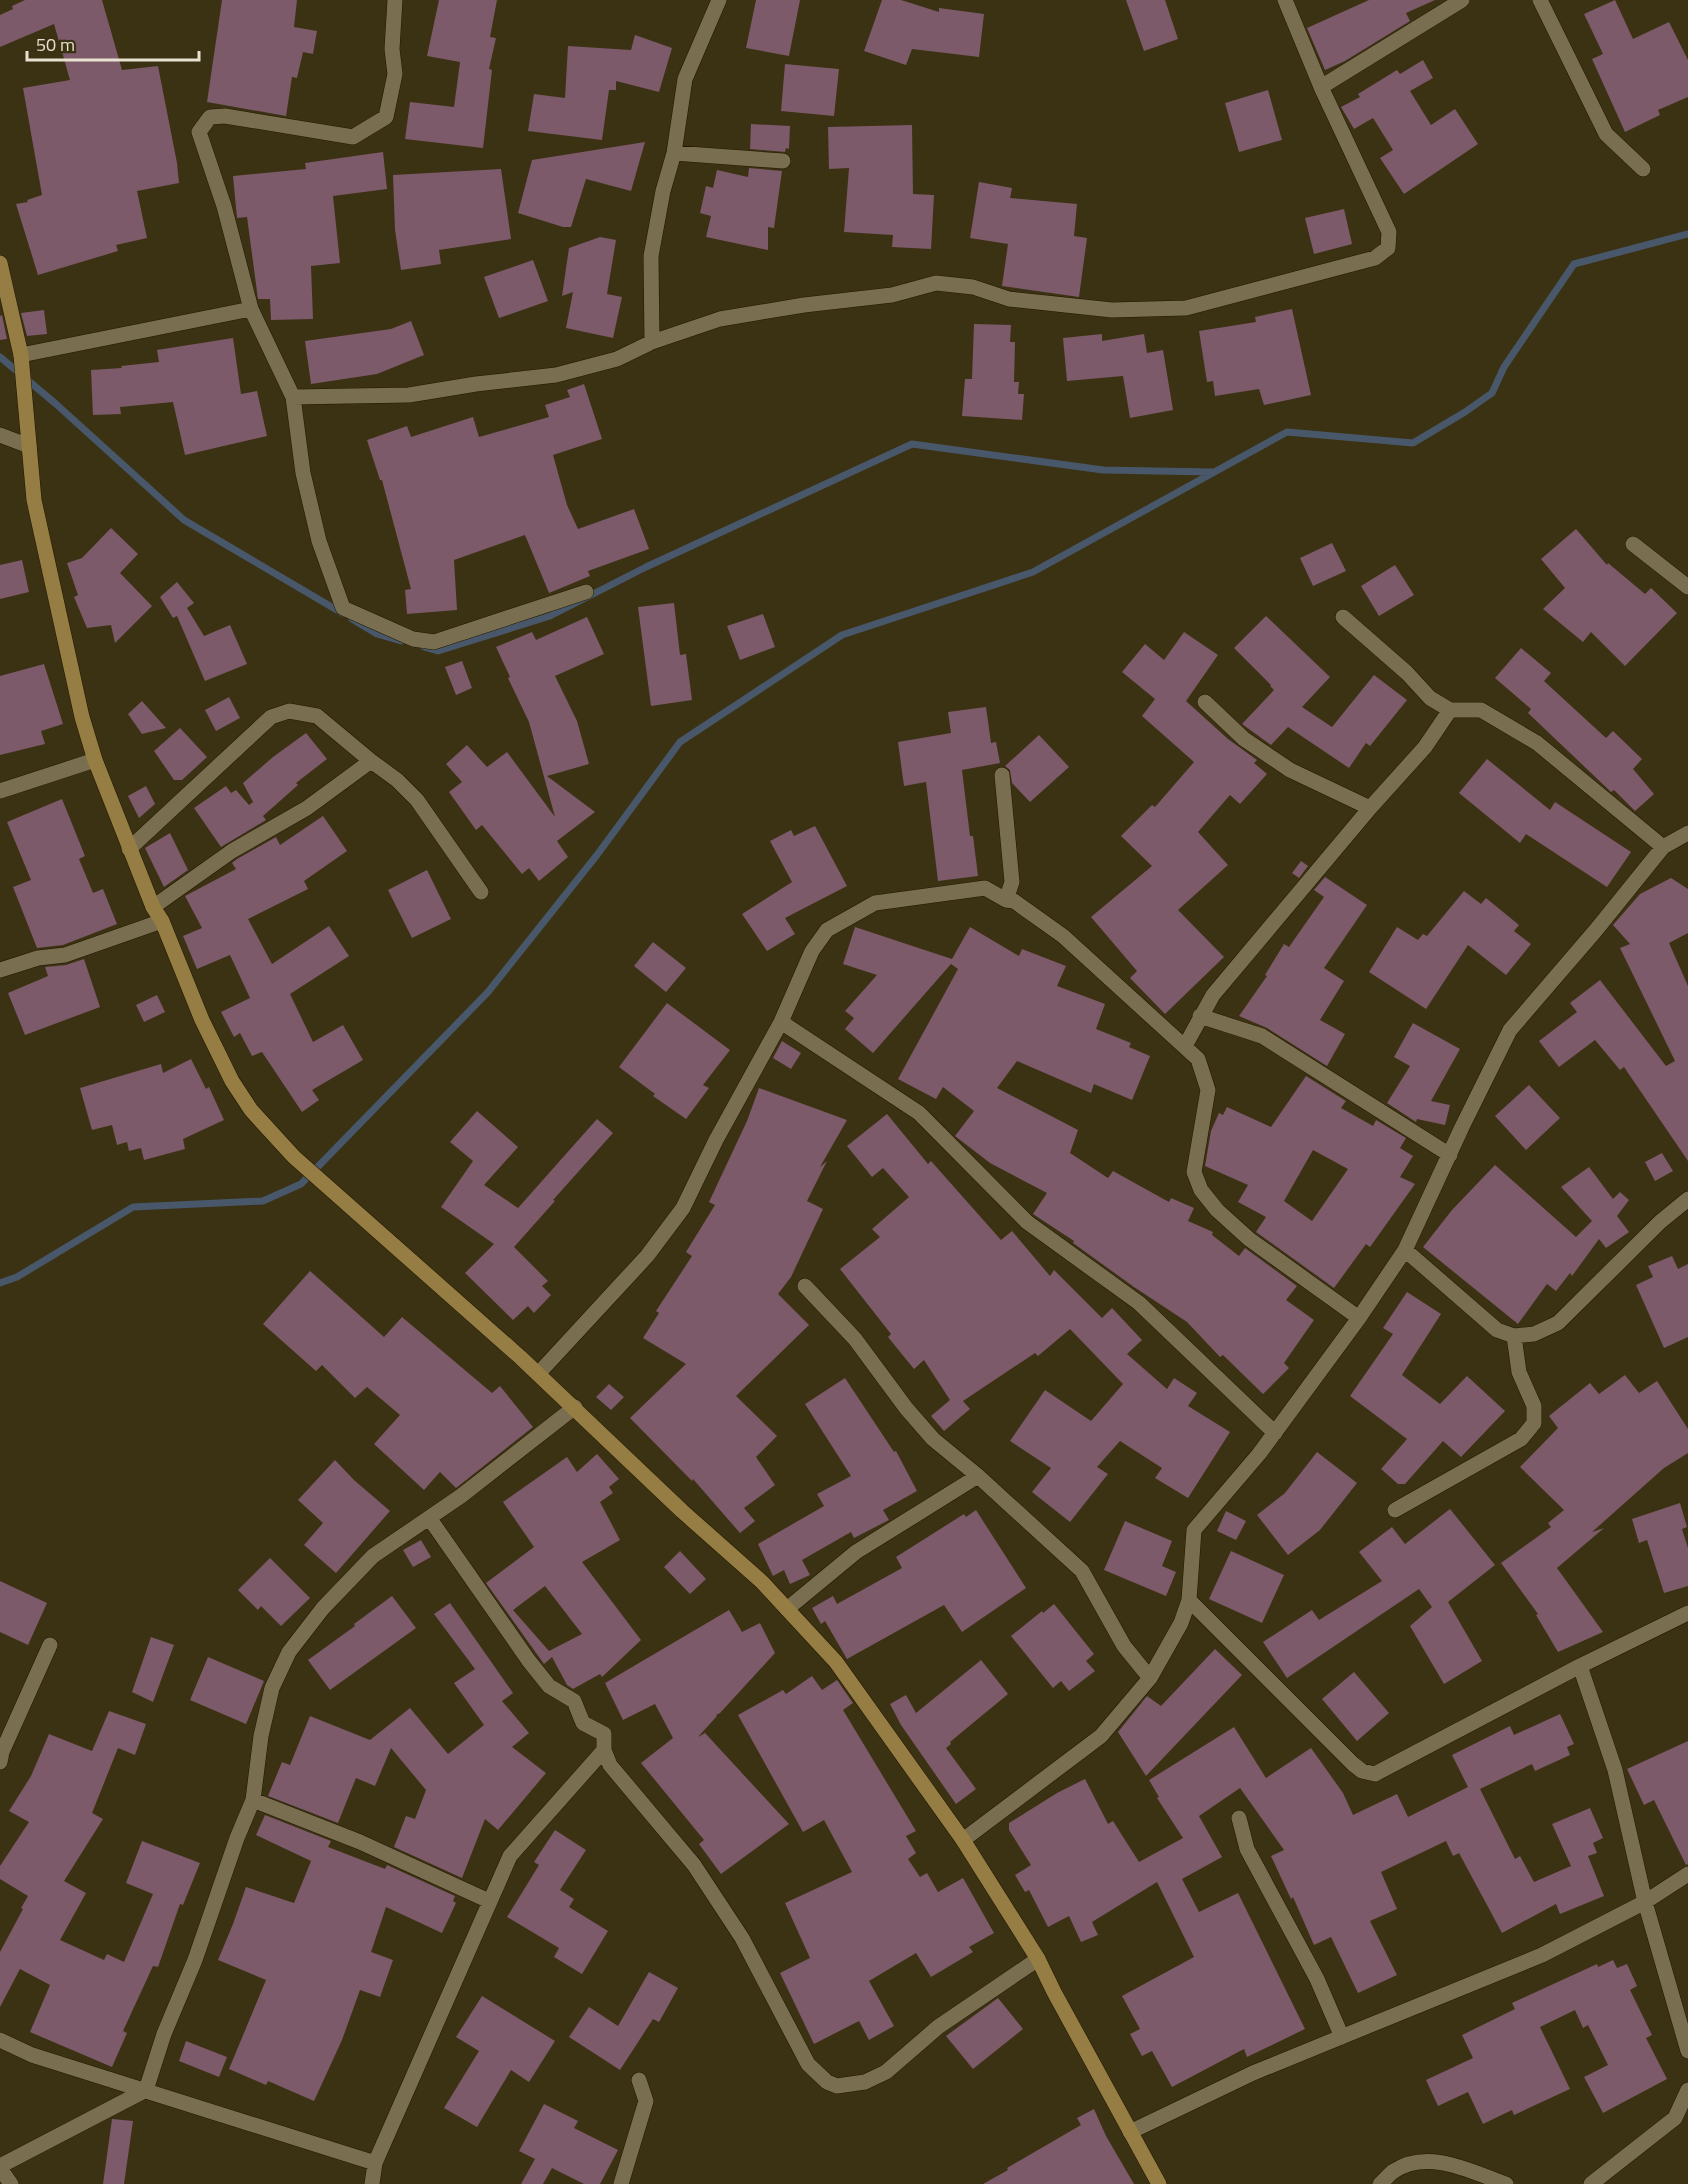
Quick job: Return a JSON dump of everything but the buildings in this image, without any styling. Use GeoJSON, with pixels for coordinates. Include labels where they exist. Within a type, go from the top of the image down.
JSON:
{"type":"FeatureCollection","features":[{"type":"Feature","properties":{"kind":"street"},"geometry":{"type":"LineString","coordinates":[[394,0],[392,49],[395,74],[386,117],[353,137],[225,116],[210,117],[200,132],[224,206],[251,309],[292,397],[303,473],[316,530],[343,608],[413,639],[434,642],[586,592]]}},
{"type":"Feature","properties":{"kind":"street"},"geometry":{"type":"LineString","coordinates":[[652,342],[651,256],[663,191],[674,153],[685,79],[719,0]]}},
{"type":"Feature","properties":{"kind":"street"},"geometry":{"type":"LineString","coordinates":[[292,397],[409,395],[476,384],[556,375],[617,359],[652,342],[720,319],[804,305],[892,295],[936,283],[973,286],[1009,299],[1112,310],[1186,308],[1375,258],[1388,248],[1389,232],[1321,87],[1285,0]]}},
{"type":"Feature","properties":{"kind":"street"},"geometry":{"type":"LineString","coordinates":[[1321,87],[1462,0]]}},
{"type":"Feature","properties":{"kind":"street"},"geometry":{"type":"LineString","coordinates":[[1540,0],[1606,134],[1643,169]]}},
{"type":"Feature","properties":{"kind":"street"},"geometry":{"type":"LineString","coordinates":[[674,153],[783,161]]}},
{"type":"Feature","properties":{"kind":"street"},"geometry":{"type":"LineString","coordinates":[[0,262],[21,355],[34,500],[79,706],[95,760],[129,849],[153,907],[162,921],[202,1020],[232,1082],[251,1110],[294,1157],[575,1407],[682,1511],[762,1582],[836,1662],[963,1840],[1038,1959],[1159,2184]]}},
{"type":"Feature","properties":{"kind":"street"},"geometry":{"type":"LineString","coordinates":[[21,355],[251,309]]}},
{"type":"Feature","properties":{"kind":"street"},"geometry":{"type":"LineString","coordinates":[[0,435],[29,446]]}},
{"type":"Feature","properties":{"kind":"street"},"geometry":{"type":"LineString","coordinates":[[1633,544],[1688,587]]}},
{"type":"Feature","properties":{"kind":"street"},"geometry":{"type":"LineString","coordinates":[[1343,617],[1407,673],[1430,698],[1450,710],[1481,710],[1537,743],[1663,847]]}},
{"type":"Feature","properties":{"kind":"street"},"geometry":{"type":"LineString","coordinates":[[1205,702],[1244,739],[1290,770],[1370,808]]}},
{"type":"Feature","properties":{"kind":"street"},"geometry":{"type":"LineString","coordinates":[[1185,1046],[1213,995],[1370,808],[1425,747],[1450,710]]}},
{"type":"Feature","properties":{"kind":"street"},"geometry":{"type":"LineString","coordinates":[[129,849],[271,717],[289,711],[317,716],[397,780],[417,800],[482,892]]}},
{"type":"Feature","properties":{"kind":"street"},"geometry":{"type":"LineString","coordinates":[[0,791],[95,760]]}},
{"type":"Feature","properties":{"kind":"street"},"geometry":{"type":"LineString","coordinates":[[153,907],[232,851],[307,808],[371,761]]}},
{"type":"Feature","properties":{"kind":"street"},"geometry":{"type":"LineString","coordinates":[[1002,775],[1012,882],[1006,900]]}},
{"type":"Feature","properties":{"kind":"street"},"geometry":{"type":"LineString","coordinates":[[963,1840],[1101,1737],[1150,1678],[1181,1623],[1189,1600],[1194,1530],[1275,1433],[1359,1318],[1405,1250],[1510,1030],[1596,930],[1663,847],[1688,833]]}},
{"type":"Feature","properties":{"kind":"street"},"geometry":{"type":"LineString","coordinates":[[538,1374],[647,1256],[683,1208],[716,1140],[781,1022],[812,951],[827,930],[874,903],[985,888],[1029,910],[1063,936],[1198,1059],[1208,1090],[1194,1172],[1201,1190],[1217,1210],[1249,1239],[1359,1318]]}},
{"type":"Feature","properties":{"kind":"street"},"geometry":{"type":"LineString","coordinates":[[0,970],[38,958],[65,955],[162,921]]}},
{"type":"Feature","properties":{"kind":"street"},"geometry":{"type":"LineString","coordinates":[[1200,1016],[1262,1036],[1450,1155]]}},
{"type":"Feature","properties":{"kind":"street"},"geometry":{"type":"LineString","coordinates":[[781,1022],[919,1113],[1027,1222],[1139,1303],[1275,1433]]}},
{"type":"Feature","properties":{"kind":"street"},"geometry":{"type":"LineString","coordinates":[[1405,1250],[1497,1330],[1514,1336],[1534,1334],[1558,1323],[1660,1222],[1688,1199]]}},
{"type":"Feature","properties":{"kind":"street"},"geometry":{"type":"LineString","coordinates":[[805,1286],[855,1339],[906,1408],[933,1439],[978,1476],[1082,1571],[1124,1646],[1150,1678]]}},
{"type":"Feature","properties":{"kind":"street"},"geometry":{"type":"LineString","coordinates":[[1395,1510],[1521,1439],[1534,1423],[1534,1406],[1519,1372],[1514,1336]]}},
{"type":"Feature","properties":{"kind":"street"},"geometry":{"type":"LineString","coordinates":[[0,2166],[146,2090],[164,2034],[195,1960],[237,1838],[253,1800],[261,1736],[272,1688],[290,1652],[323,1608],[373,1556],[430,1519],[575,1407]]}},
{"type":"Feature","properties":{"kind":"street"},"geometry":{"type":"LineString","coordinates":[[787,1609],[856,1552],[978,1476]]}},
{"type":"Feature","properties":{"kind":"street"},"geometry":{"type":"LineString","coordinates":[[430,1519],[549,1686],[574,1701],[583,1723],[603,1734],[604,1750],[610,1765],[694,1865],[742,1938],[808,2064],[827,2082],[837,2086],[865,2082],[886,2072],[938,2027],[1038,1959]]}},
{"type":"Feature","properties":{"kind":"street"},"geometry":{"type":"LineString","coordinates":[[1189,1600],[1353,1764],[1362,1771],[1375,1774],[1580,1666],[1688,1613]]}},
{"type":"Feature","properties":{"kind":"street"},"geometry":{"type":"LineString","coordinates":[[0,1762],[2,1752],[50,1646]]}},
{"type":"Feature","properties":{"kind":"street"},"geometry":{"type":"LineString","coordinates":[[1580,1666],[1615,1770],[1645,1902],[1688,2051]]}},
{"type":"Feature","properties":{"kind":"street"},"geometry":{"type":"LineString","coordinates":[[372,2184],[375,2163],[510,1856],[604,1750]]}},
{"type":"Feature","properties":{"kind":"street"},"geometry":{"type":"LineString","coordinates":[[253,1800],[352,1838],[489,1901]]}},
{"type":"Feature","properties":{"kind":"street"},"geometry":{"type":"LineString","coordinates":[[1239,1818],[1247,1849],[1317,1979],[1342,2037]]}},
{"type":"Feature","properties":{"kind":"street"},"geometry":{"type":"LineString","coordinates":[[1130,2132],[1253,2073],[1542,1955],[1645,1902],[1688,1874]]}},
{"type":"Feature","properties":{"kind":"street"},"geometry":{"type":"LineString","coordinates":[[0,2040],[32,2055],[375,2163]]}},
{"type":"Feature","properties":{"kind":"street"},"geometry":{"type":"LineString","coordinates":[[621,2184],[646,2101],[639,2080]]}},
{"type":"Feature","properties":{"kind":"street"},"geometry":{"type":"LineString","coordinates":[[1591,2184],[1675,2118],[1688,2090]]}},
{"type":"Feature","properties":{"kind":"street"},"geometry":{"type":"LineString","coordinates":[[1380,2184],[1394,2171],[1415,2162],[1443,2162],[1506,2184]]}},
{"type":"Feature","properties":{"kind":"street"},"geometry":{"type":"LineString","coordinates":[[0,2171],[11,2184]]}},
{"type":"Feature","properties":{"kind":"waterway"},"geometry":{"type":"LineString","coordinates":[[0,1283],[17,1277],[133,1207],[263,1201],[301,1184],[488,992],[597,855],[680,742],[842,635],[1033,572],[1287,432],[1413,443],[1492,393],[1504,367],[1574,264],[1688,234]]}},
{"type":"Feature","properties":{"kind":"waterway"},"geometry":{"type":"LineString","coordinates":[[0,357],[56,404],[184,520],[342,613]]}},
{"type":"Feature","properties":{"kind":"waterway"},"geometry":{"type":"LineString","coordinates":[[424,647],[438,651],[550,616],[646,567],[912,444],[1103,470],[1212,472]]}},
{"type":"Feature","properties":{"kind":"waterway"},"geometry":{"type":"LineString","coordinates":[[352,619],[377,634],[401,641]]}}]}
